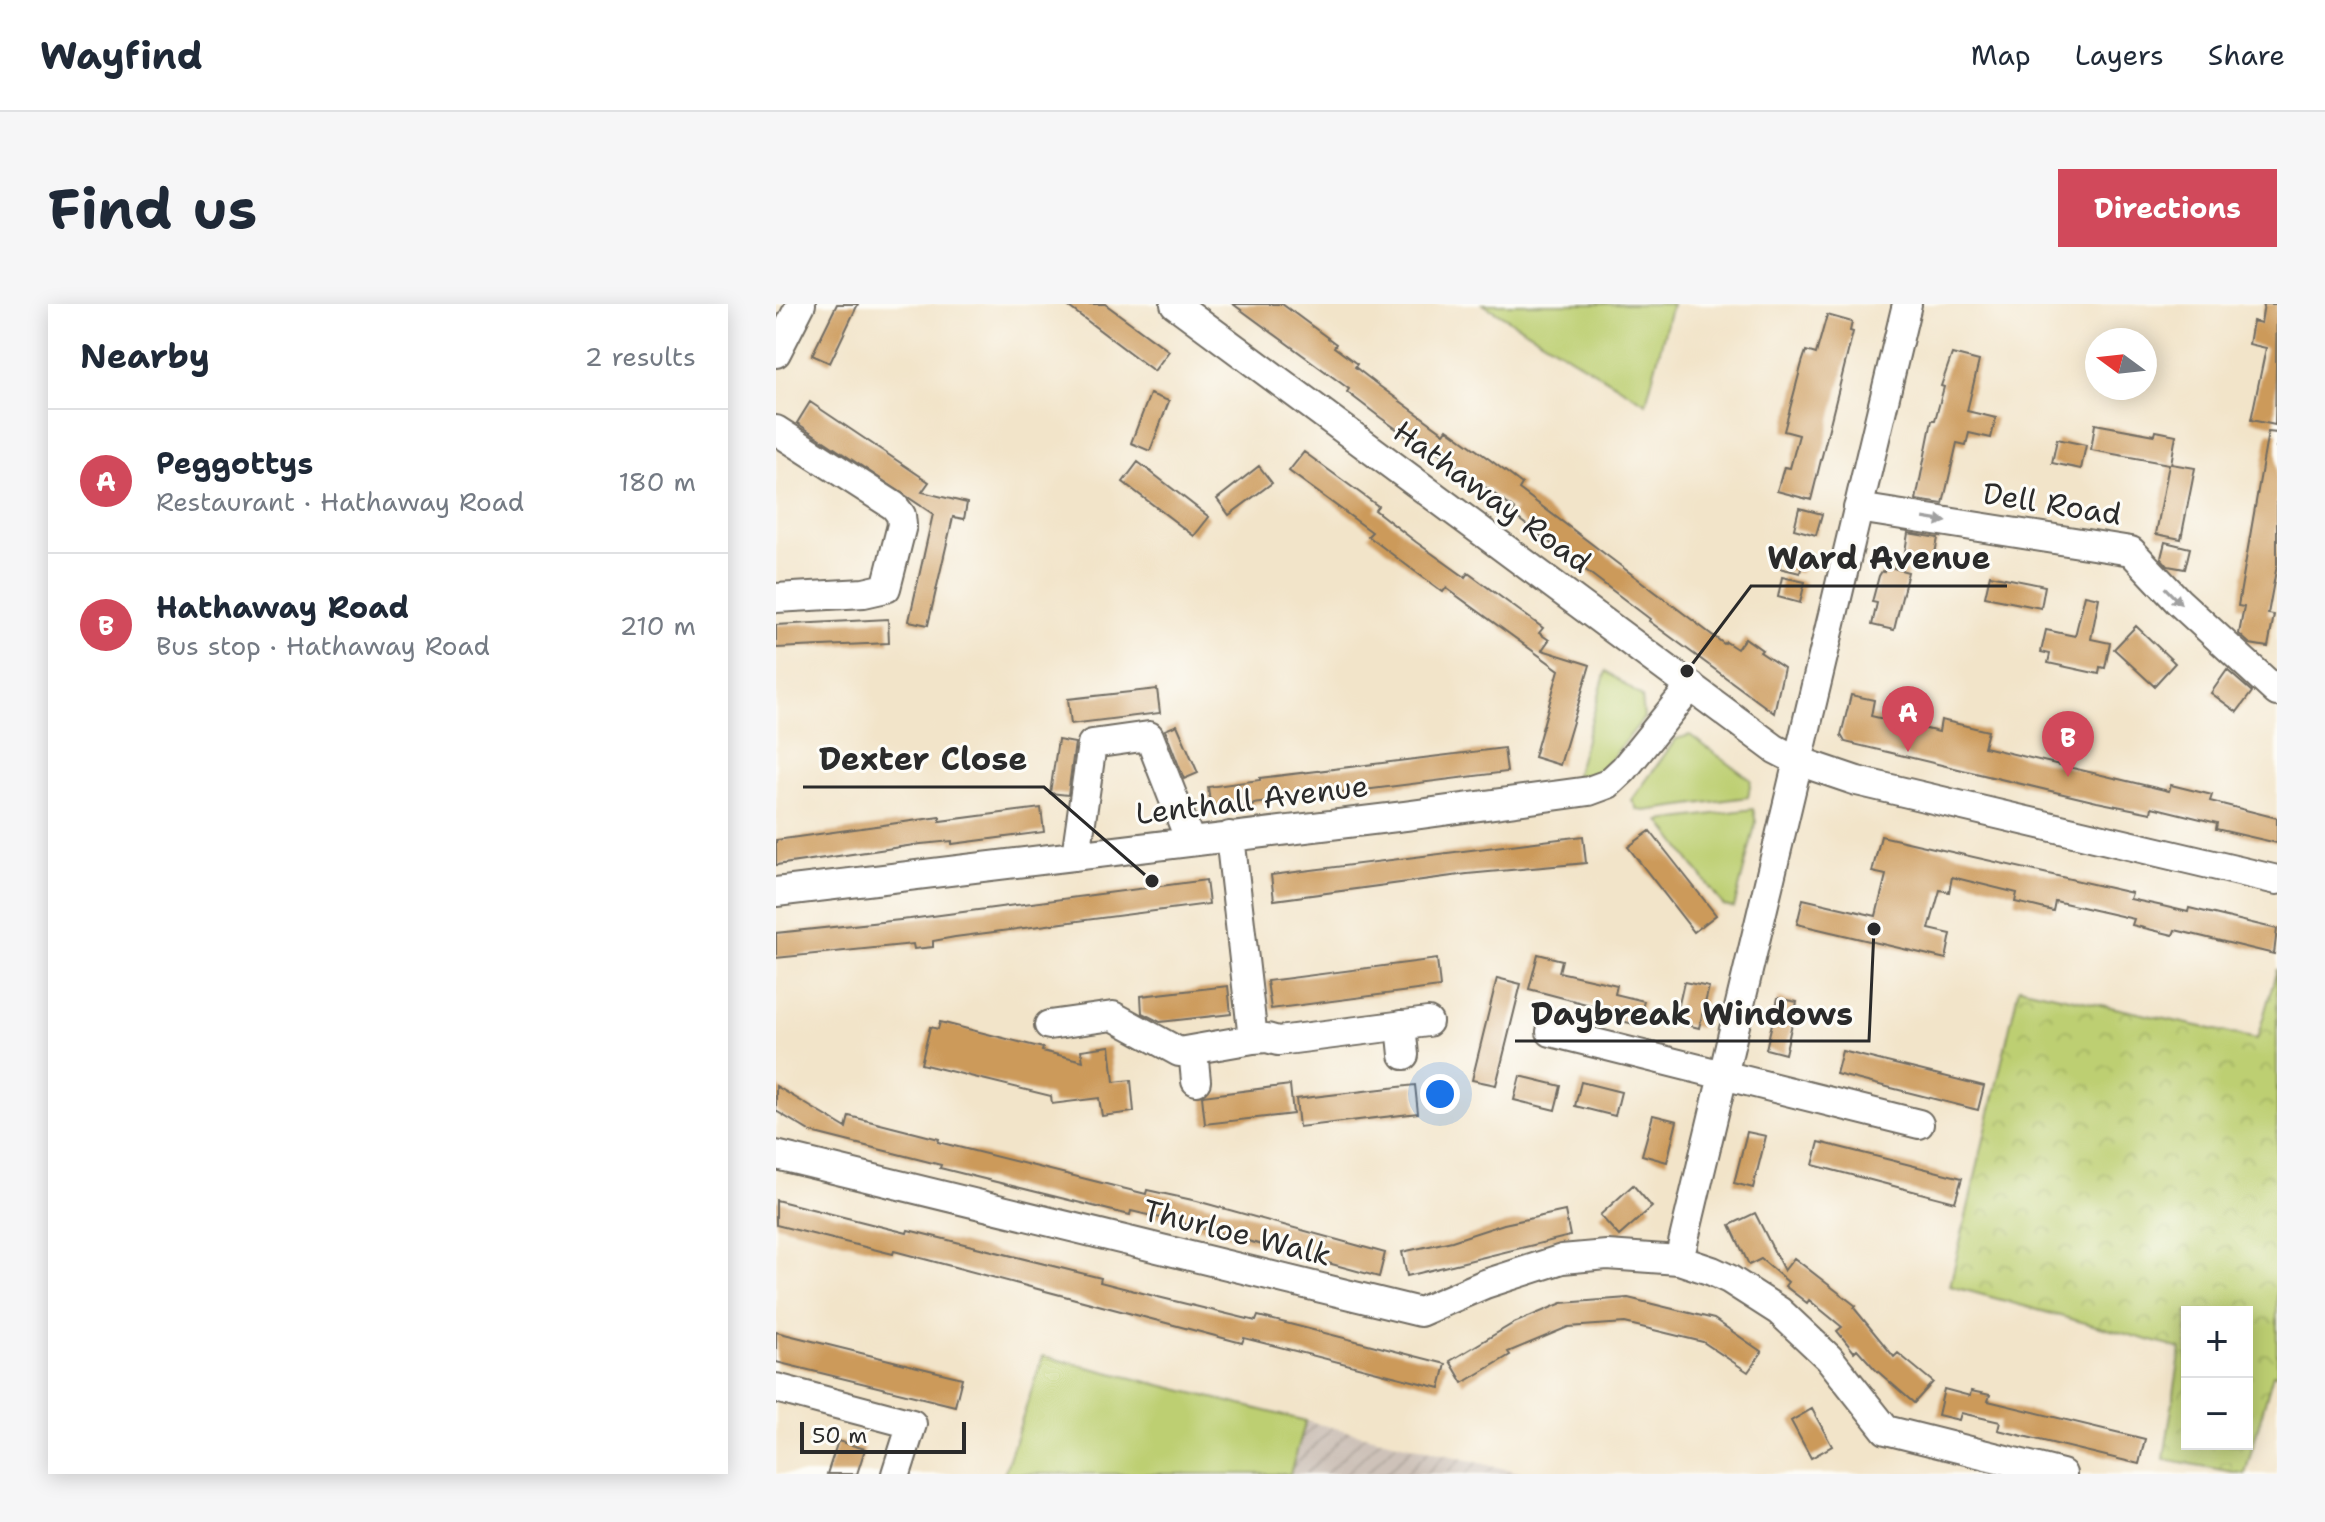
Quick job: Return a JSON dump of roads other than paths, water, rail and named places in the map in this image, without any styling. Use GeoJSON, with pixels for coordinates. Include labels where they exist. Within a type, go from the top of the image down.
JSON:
{"type":"FeatureCollection","features":[{"type":"Feature","properties":{"kind":"street","name":"Hathaway Road"},"geometry":{"type":"LineString","coordinates":[[1175,304],[1753,734],[1798,761],[1857,781],[2277,880]]}},
{"type":"Feature","properties":{"kind":"street"},"geometry":{"type":"LineString","coordinates":[[1679,1260],[1907,304]]}},
{"type":"Feature","properties":{"kind":"street"},"geometry":{"type":"LineString","coordinates":[[776,353],[790,310]]}},
{"type":"Feature","properties":{"kind":"street"},"geometry":{"type":"LineString","coordinates":[[776,430],[894,506],[901,515],[902,525],[886,588],[864,593],[776,598]]}},
{"type":"Feature","properties":{"kind":"street","name":"Dell Road"},"geometry":{"type":"LineString","coordinates":[[1858,508],[2131,551],[2178,601],[2277,692]]}},
{"type":"Feature","properties":{"kind":"street","name":"Lenthall Avenue"},"geometry":{"type":"LineString","coordinates":[[776,892],[1589,791],[1608,784],[1624,769],[1691,686]]}},
{"type":"Feature","properties":{"kind":"street"},"geometry":{"type":"LineString","coordinates":[[1076,856],[1092,744],[1149,736],[1190,841]]}},
{"type":"Feature","properties":{"kind":"street"},"geometry":{"type":"LineString","coordinates":[[1230,836],[1253,1039]]}},
{"type":"Feature","properties":{"kind":"street"},"geometry":{"type":"LineString","coordinates":[[1049,1025],[1113,1016],[1179,1052],[1253,1039],[1278,1041],[1414,1023],[1404,1055]]}},
{"type":"Feature","properties":{"kind":"street"},"geometry":{"type":"LineString","coordinates":[[1551,1032],[1919,1124]]}},
{"type":"Feature","properties":{"kind":"street"},"geometry":{"type":"LineString","coordinates":[[1193,1050],[1196,1081]]}},
{"type":"Feature","properties":{"kind":"street","name":"Thurloe Walk"},"geometry":{"type":"LineString","coordinates":[[776,1155],[1420,1312],[1522,1270],[1562,1259],[1607,1255],[1679,1260],[1729,1279],[1779,1311],[1829,1358],[1886,1430],[2062,1474]]}},
{"type":"Feature","properties":{"kind":"street"},"geometry":{"type":"LineString","coordinates":[[776,1388],[912,1424],[896,1474]]}},
{"type":"Feature","properties":{"kind":"place","name":"Ward Avenue"},"geometry":{"type":"Point","coordinates":[1687,671]}},
{"type":"Feature","properties":{"kind":"place","name":"Peggottys"},"geometry":{"type":"Point","coordinates":[1908,752]}},
{"type":"Feature","properties":{"kind":"place","name":"Hathaway Road"},"geometry":{"type":"Point","coordinates":[2068,777]}},
{"type":"Feature","properties":{"kind":"place","name":"Dexter Close"},"geometry":{"type":"Point","coordinates":[1152,881]}},
{"type":"Feature","properties":{"kind":"place","name":"Daybreak Windows"},"geometry":{"type":"Point","coordinates":[1874,929]}}]}
